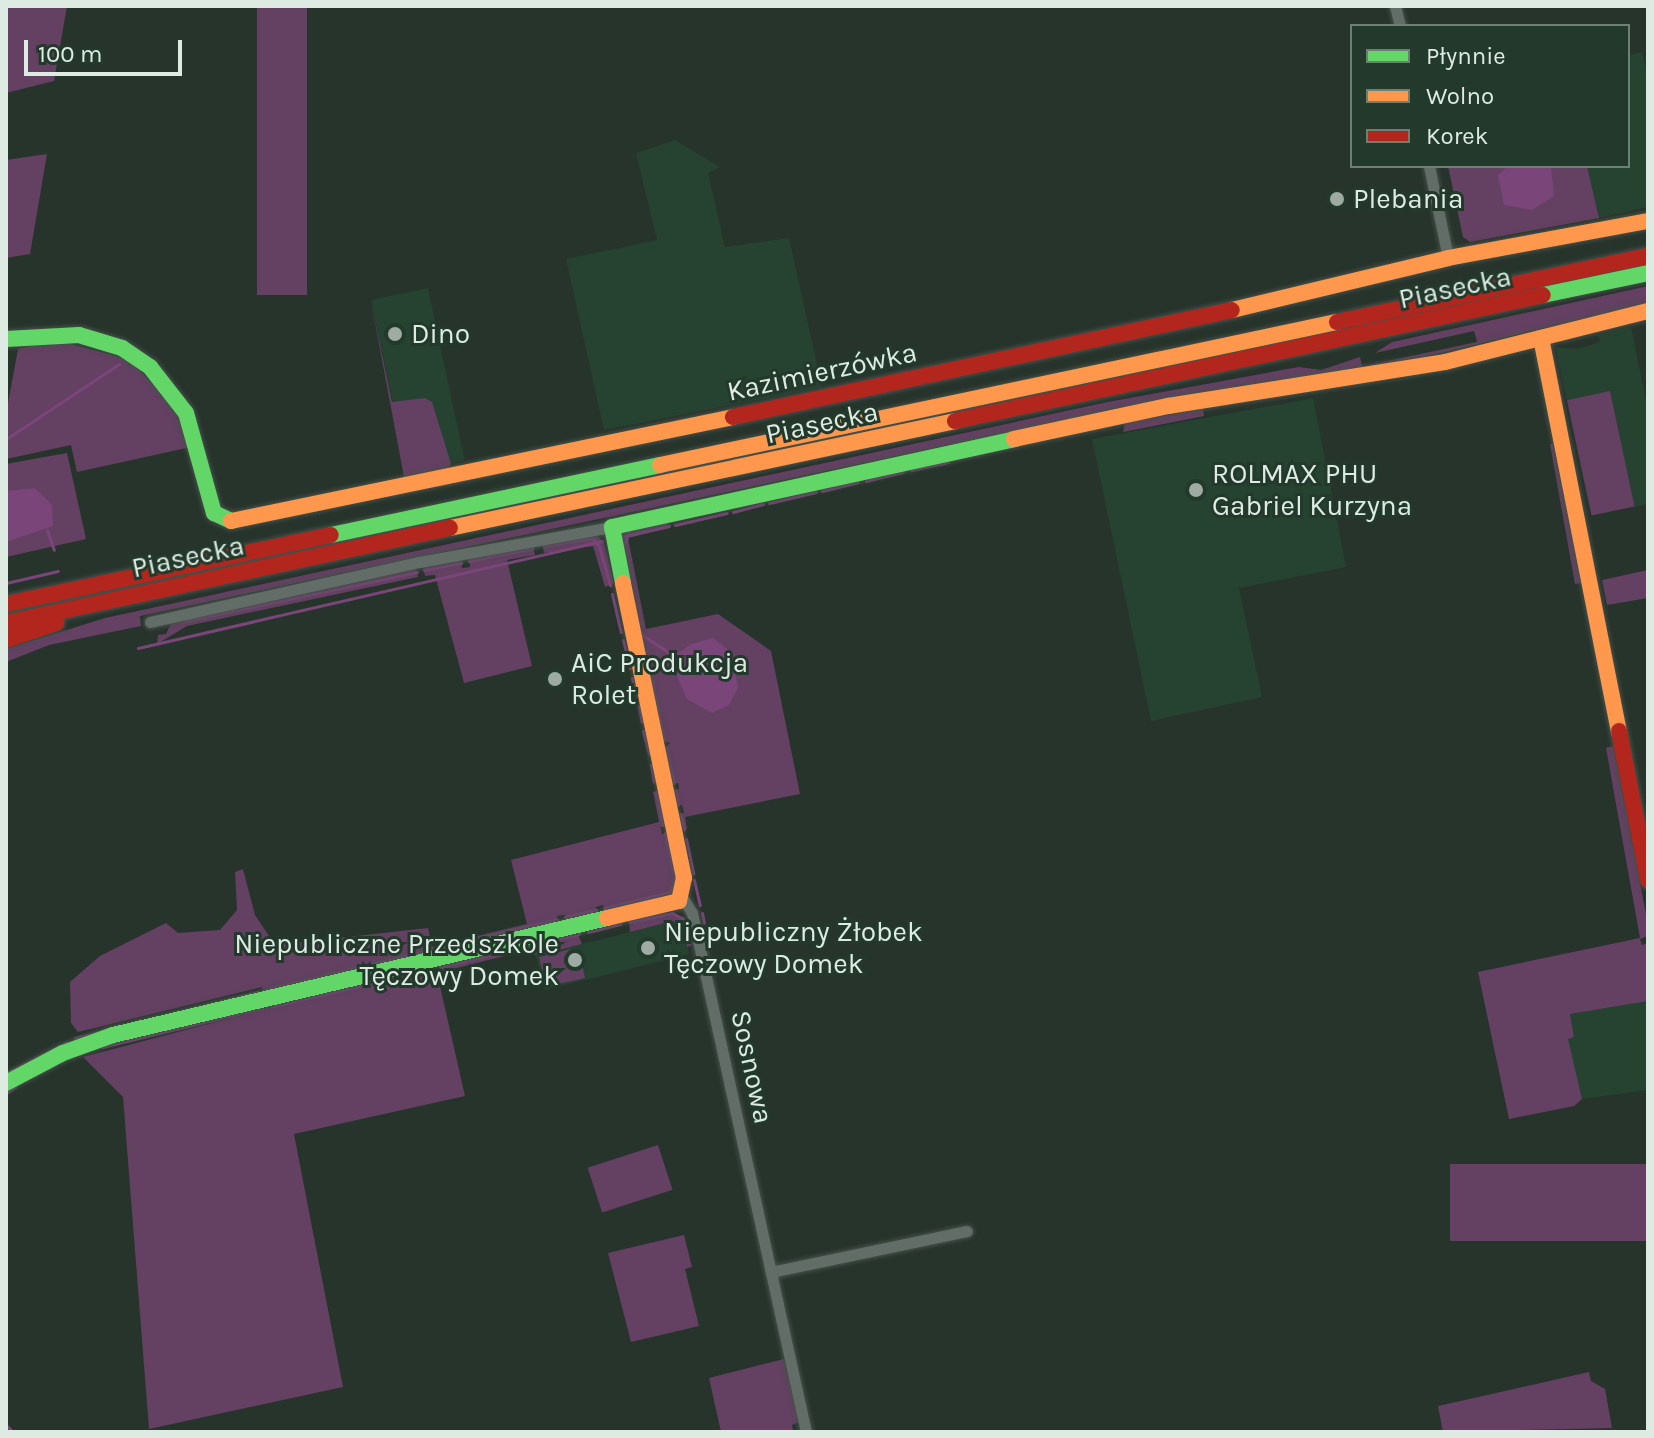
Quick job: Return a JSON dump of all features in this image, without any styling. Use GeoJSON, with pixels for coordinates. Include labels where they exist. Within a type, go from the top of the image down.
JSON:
{"type":"FeatureCollection","features":[{"type":"Feature","properties":{"kind":"main road"},"geometry":{"type":"LineString","coordinates":[[1448,258],[1648,221]]}},
{"type":"Feature","properties":{"kind":"main road","name":"Piasecka"},"geometry":{"type":"LineString","coordinates":[[6,604],[1648,256]]}},
{"type":"Feature","properties":{"kind":"main road","name":"Kazimierzówka"},"geometry":{"type":"LineString","coordinates":[[6,339],[45,333],[79,335],[122,348],[150,367],[186,413],[212,510],[225,521],[1093,341],[1448,258]]}},
{"type":"Feature","properties":{"kind":"main road","name":"Piasecka"},"geometry":{"type":"LineString","coordinates":[[6,623],[1648,273]]}},
{"type":"Feature","properties":{"kind":"main road"},"geometry":{"type":"LineString","coordinates":[[612,527],[1168,406],[1413,369],[1648,311]]}},
{"type":"Feature","properties":{"kind":"main road"},"geometry":{"type":"LineString","coordinates":[[1541,338],[1648,880]]}},
{"type":"Feature","properties":{"kind":"main road","name":"Sosnowa"},"geometry":{"type":"LineString","coordinates":[[612,527],[684,878],[682,897]]}},
{"type":"Feature","properties":{"kind":"main road"},"geometry":{"type":"LineString","coordinates":[[6,640],[183,585]]}},
{"type":"Feature","properties":{"kind":"main road"},"geometry":{"type":"LineString","coordinates":[[6,1083],[50,1059],[113,1035],[669,905],[682,897]]}},
{"type":"Feature","properties":{"kind":"street"},"geometry":{"type":"LineString","coordinates":[[1429,168],[1448,258]]}},
{"type":"Feature","properties":{"kind":"street"},"geometry":{"type":"LineString","coordinates":[[150,622],[419,562],[601,525],[612,527]]}},
{"type":"Feature","properties":{"kind":"street","name":"Sosnowa"},"geometry":{"type":"LineString","coordinates":[[682,897],[692,913],[806,1432]]}},
{"type":"Feature","properties":{"kind":"street"},"geometry":{"type":"LineString","coordinates":[[771,1272],[967,1231]]}},
{"type":"Feature","properties":{"kind":"shaded area"},"geometry":{"type":"Polygon","coordinates":[[[6,6],[67,6],[54,81],[6,93],[6,6]]]}},
{"type":"Feature","properties":{"kind":"shaded area"},"geometry":{"type":"Polygon","coordinates":[[[257,6],[307,6],[307,295],[257,295],[257,6]]]}},
{"type":"Feature","properties":{"kind":"shaded area"},"geometry":{"type":"Polygon","coordinates":[[[1642,52],[1648,79],[1648,207],[1599,218],[1587,168],[1630,168],[1630,55],[1642,52]]]}},
{"type":"Feature","properties":{"kind":"shaded area"},"geometry":{"type":"Polygon","coordinates":[[[675,140],[720,167],[708,173],[725,247],[789,238],[822,387],[604,430],[566,259],[657,240],[636,153],[675,140]]]}},
{"type":"Feature","properties":{"kind":"shaded area"},"geometry":{"type":"Polygon","coordinates":[[[47,154],[30,254],[6,258],[6,160],[47,154]]]}},
{"type":"Feature","properties":{"kind":"shaded area"},"geometry":{"type":"Polygon","coordinates":[[[1448,168],[1587,168],[1599,218],[1470,242],[1463,237],[1448,168]]]}},
{"type":"Feature","properties":{"kind":"shaded area"},"geometry":{"type":"Polygon","coordinates":[[[1506,168],[1551,168],[1554,196],[1532,210],[1504,205],[1498,175],[1506,168]]]}},
{"type":"Feature","properties":{"kind":"shaded area"},"geometry":{"type":"Polygon","coordinates":[[[1648,286],[1648,303],[1370,370],[1369,365],[1477,342],[1474,331],[1375,353],[1392,342],[1648,286]]]}},
{"type":"Feature","properties":{"kind":"shaded area"},"geometry":{"type":"Polygon","coordinates":[[[428,288],[465,460],[408,472],[371,300],[428,288]]]}},
{"type":"Feature","properties":{"kind":"shaded area"},"geometry":{"type":"Polygon","coordinates":[[[371,301],[392,402],[425,398],[432,402],[451,464],[445,473],[404,477],[371,301]]]}},
{"type":"Feature","properties":{"kind":"shaded area"},"geometry":{"type":"Polygon","coordinates":[[[1631,327],[1648,411],[1648,504],[1634,507],[1610,392],[1567,401],[1555,347],[1577,349],[1600,342],[1598,335],[1631,327]]]}},
{"type":"Feature","properties":{"kind":"shaded area"},"geometry":{"type":"Polygon","coordinates":[[[54,340],[128,359],[171,402],[191,447],[77,472],[71,445],[6,459],[6,414],[18,349],[54,340]]]}},
{"type":"Feature","properties":{"kind":"shaded area"},"geometry":{"type":"Polygon","coordinates":[[[1360,357],[1363,371],[1152,402],[140,616],[141,626],[49,645],[6,662],[6,649],[105,618],[1108,402],[1299,367],[1321,370],[1360,357]]]}},
{"type":"Feature","properties":{"kind":"shaded area"},"geometry":{"type":"Polygon","coordinates":[[[1610,391],[1635,506],[1591,516],[1567,400],[1610,391]]]}},
{"type":"Feature","properties":{"kind":"shaded area"},"geometry":{"type":"Polygon","coordinates":[[[1313,398],[1346,567],[1239,588],[1262,697],[1151,721],[1092,439],[1313,398]]]}},
{"type":"Feature","properties":{"kind":"shaded area"},"geometry":{"type":"Polygon","coordinates":[[[1203,409],[1204,416],[1123,432],[1125,423],[1203,409]]]}},
{"type":"Feature","properties":{"kind":"shaded area"},"geometry":{"type":"Polygon","coordinates":[[[1553,443],[1581,583],[1575,584],[1550,444],[1553,443]]]}},
{"type":"Feature","properties":{"kind":"shaded area"},"geometry":{"type":"Polygon","coordinates":[[[67,453],[86,539],[6,557],[6,464],[67,453]]]}},
{"type":"Feature","properties":{"kind":"shaded area"},"geometry":{"type":"Polygon","coordinates":[[[35,488],[52,505],[53,526],[6,542],[6,491],[35,488]]]}},
{"type":"Feature","properties":{"kind":"shaded area"},"geometry":{"type":"Polygon","coordinates":[[[667,518],[669,528],[628,538],[646,629],[718,614],[771,651],[800,794],[685,817],[687,829],[679,830],[676,815],[684,813],[682,805],[674,806],[671,791],[679,789],[678,783],[669,784],[662,750],[670,743],[660,741],[619,534],[667,518]]]}},
{"type":"Feature","properties":{"kind":"shaded area"},"geometry":{"type":"Polygon","coordinates":[[[596,534],[604,543],[614,584],[605,587],[593,546],[544,553],[542,541],[596,534]]]}},
{"type":"Feature","properties":{"kind":"shaded area"},"geometry":{"type":"Polygon","coordinates":[[[532,543],[535,555],[507,560],[532,666],[464,683],[435,575],[425,576],[423,566],[460,558],[462,568],[470,567],[469,557],[532,543]]]}},
{"type":"Feature","properties":{"kind":"shaded area"},"geometry":{"type":"Polygon","coordinates":[[[416,568],[418,577],[187,626],[157,644],[158,635],[166,634],[173,619],[416,568]]]}},
{"type":"Feature","properties":{"kind":"shaded area"},"geometry":{"type":"Polygon","coordinates":[[[1648,570],[1648,598],[1607,605],[1602,580],[1648,570]]]}},
{"type":"Feature","properties":{"kind":"shaded area"},"geometry":{"type":"Polygon","coordinates":[[[713,638],[731,652],[738,687],[729,705],[712,713],[687,699],[672,665],[674,656],[691,644],[713,638]]]}},
{"type":"Feature","properties":{"kind":"shaded area"},"geometry":{"type":"Polygon","coordinates":[[[1613,746],[1648,924],[1648,936],[1640,939],[1642,945],[1648,943],[1648,1001],[1570,1014],[1574,1037],[1568,1039],[1582,1099],[1574,1106],[1509,1119],[1478,972],[1640,938],[1606,748],[1613,746]]]}},
{"type":"Feature","properties":{"kind":"shaded area"},"geometry":{"type":"Polygon","coordinates":[[[659,791],[666,825],[661,827],[662,834],[668,833],[677,878],[673,893],[605,914],[603,905],[596,907],[597,916],[567,923],[565,915],[557,916],[559,925],[431,967],[437,973],[465,1096],[294,1134],[343,1387],[149,1429],[123,1097],[83,1057],[265,1009],[262,987],[78,1032],[71,1023],[70,982],[100,956],[166,923],[178,933],[220,930],[237,910],[235,872],[243,869],[255,915],[275,945],[428,928],[432,947],[527,924],[511,860],[659,822],[653,792],[659,791]]]}},
{"type":"Feature","properties":{"kind":"shaded area"},"geometry":{"type":"Polygon","coordinates":[[[663,912],[685,918],[692,945],[687,947],[683,928],[673,921],[630,932],[629,920],[663,912]]]}},
{"type":"Feature","properties":{"kind":"shaded area"},"geometry":{"type":"Polygon","coordinates":[[[673,921],[683,927],[689,954],[545,990],[536,956],[673,921]]]}},
{"type":"Feature","properties":{"kind":"shaded area"},"geometry":{"type":"Polygon","coordinates":[[[577,932],[582,944],[536,956],[532,949],[441,972],[439,965],[577,932]]]}},
{"type":"Feature","properties":{"kind":"shaded area"},"geometry":{"type":"Polygon","coordinates":[[[571,949],[573,960],[581,959],[585,978],[546,987],[539,957],[571,949]]]}},
{"type":"Feature","properties":{"kind":"shaded area"},"geometry":{"type":"Polygon","coordinates":[[[1648,1001],[1648,1090],[1582,1099],[1567,1038],[1574,1037],[1570,1014],[1648,1001]]]}},
{"type":"Feature","properties":{"kind":"shaded area"},"geometry":{"type":"Polygon","coordinates":[[[658,1145],[673,1190],[602,1213],[588,1168],[658,1145]]]}},
{"type":"Feature","properties":{"kind":"shaded area"},"geometry":{"type":"Polygon","coordinates":[[[1450,1164],[1648,1164],[1648,1241],[1450,1241],[1450,1164]]]}},
{"type":"Feature","properties":{"kind":"shaded area"},"geometry":{"type":"Polygon","coordinates":[[[684,1235],[692,1267],[685,1269],[699,1326],[631,1342],[608,1253],[684,1235]]]}},
{"type":"Feature","properties":{"kind":"shaded area"},"geometry":{"type":"Polygon","coordinates":[[[784,1359],[799,1422],[792,1425],[793,1430],[801,1432],[721,1432],[709,1378],[784,1359]]]}},
{"type":"Feature","properties":{"kind":"shaded area"},"geometry":{"type":"Polygon","coordinates":[[[1589,1372],[1591,1381],[1605,1389],[1612,1428],[1443,1432],[1438,1406],[1589,1372]]]}},
{"type":"Feature","properties":{"kind":"waterway"},"geometry":{"type":"LineString","coordinates":[[6,439],[119,364]]}},
{"type":"Feature","properties":{"kind":"waterway"},"geometry":{"type":"LineString","coordinates":[[911,470],[948,462]]}},
{"type":"Feature","properties":{"kind":"waterway"},"geometry":{"type":"LineString","coordinates":[[866,481],[903,472]]}},
{"type":"Feature","properties":{"kind":"waterway"},"geometry":{"type":"LineString","coordinates":[[822,491],[858,482]]}},
{"type":"Feature","properties":{"kind":"waterway"},"geometry":{"type":"LineString","coordinates":[[769,503],[816,492]]}},
{"type":"Feature","properties":{"kind":"waterway"},"geometry":{"type":"LineString","coordinates":[[733,512],[763,504]]}},
{"type":"Feature","properties":{"kind":"waterway"},"geometry":{"type":"LineString","coordinates":[[675,525],[727,513]]}},
{"type":"Feature","properties":{"kind":"waterway"},"geometry":{"type":"LineString","coordinates":[[624,536],[669,526]]}},
{"type":"Feature","properties":{"kind":"waterway"},"geometry":{"type":"LineString","coordinates":[[47,530],[54,550]]}},
{"type":"Feature","properties":{"kind":"waterway"},"geometry":{"type":"LineString","coordinates":[[624,545],[629,531]]}},
{"type":"Feature","properties":{"kind":"waterway"},"geometry":{"type":"LineString","coordinates":[[543,546],[592,538],[599,546],[610,585]]}},
{"type":"Feature","properties":{"kind":"waterway"},"geometry":{"type":"LineString","coordinates":[[138,648],[602,541]]}},
{"type":"Feature","properties":{"kind":"waterway"},"geometry":{"type":"LineString","coordinates":[[469,561],[533,548]]}},
{"type":"Feature","properties":{"kind":"waterway"},"geometry":{"type":"LineString","coordinates":[[424,570],[461,563]]}},
{"type":"Feature","properties":{"kind":"waterway"},"geometry":{"type":"LineString","coordinates":[[6,583],[58,571]]}},
{"type":"Feature","properties":{"kind":"waterway"},"geometry":{"type":"LineString","coordinates":[[185,621],[417,572]]}},
{"type":"Feature","properties":{"kind":"waterway"},"geometry":{"type":"LineString","coordinates":[[612,594],[621,632]]}},
{"type":"Feature","properties":{"kind":"waterway"},"geometry":{"type":"LineString","coordinates":[[642,635],[674,656]]}},
{"type":"Feature","properties":{"kind":"waterway"},"geometry":{"type":"LineString","coordinates":[[623,640],[630,668]]}},
{"type":"Feature","properties":{"kind":"waterway"},"geometry":{"type":"LineString","coordinates":[[650,673],[664,740]]}},
{"type":"Feature","properties":{"kind":"waterway"},"geometry":{"type":"LineString","coordinates":[[632,678],[635,691]]}},
{"type":"Feature","properties":{"kind":"waterway"},"geometry":{"type":"LineString","coordinates":[[638,702],[642,722]]}},
{"type":"Feature","properties":{"kind":"waterway"},"geometry":{"type":"LineString","coordinates":[[643,731],[649,754]]}},
{"type":"Feature","properties":{"kind":"waterway"},"geometry":{"type":"LineString","coordinates":[[666,749],[674,783]]}},
{"type":"Feature","properties":{"kind":"waterway"},"geometry":{"type":"LineString","coordinates":[[651,765],[654,782]]}},
{"type":"Feature","properties":{"kind":"waterway"},"geometry":{"type":"LineString","coordinates":[[675,790],[678,805]]}},
{"type":"Feature","properties":{"kind":"waterway"},"geometry":{"type":"LineString","coordinates":[[656,792],[663,825]]}},
{"type":"Feature","properties":{"kind":"waterway"},"geometry":{"type":"LineString","coordinates":[[680,814],[684,829]]}},
{"type":"Feature","properties":{"kind":"waterway"},"geometry":{"type":"LineString","coordinates":[[604,908],[670,892],[675,879],[665,833]]}},
{"type":"Feature","properties":{"kind":"waterway"},"geometry":{"type":"LineString","coordinates":[[686,839],[693,873]]}},
{"type":"Feature","properties":{"kind":"waterway"},"geometry":{"type":"LineString","coordinates":[[694,880],[700,905]]}},
{"type":"Feature","properties":{"kind":"waterway"},"geometry":{"type":"LineString","coordinates":[[565,917],[596,910]]}},
{"type":"Feature","properties":{"kind":"waterway"},"geometry":{"type":"LineString","coordinates":[[629,922],[672,913],[682,918],[687,930]]}},
{"type":"Feature","properties":{"kind":"waterway"},"geometry":{"type":"LineString","coordinates":[[702,913],[704,923]]}},
{"type":"Feature","properties":{"kind":"waterway"},"geometry":{"type":"LineString","coordinates":[[268,989],[557,919]]}},
{"type":"Feature","properties":{"kind":"waterway"},"geometry":{"type":"LineString","coordinates":[[588,932],[620,924]]}},
{"type":"Feature","properties":{"kind":"waterway"},"geometry":{"type":"LineString","coordinates":[[440,967],[579,934]]}},
{"type":"Feature","properties":{"kind":"waterway"},"geometry":{"type":"LineString","coordinates":[[273,1006],[429,970]]}},
{"type":"Feature","properties":{"kind":"waterway"},"geometry":{"type":"LineString","coordinates":[[75,1038],[258,992]]}},
{"type":"Feature","properties":{"kind":"waterway"},"geometry":{"type":"LineString","coordinates":[[102,1047],[262,1008]]}},
{"type":"Feature","properties":{"kind":"waterway"},"geometry":{"type":"LineString","coordinates":[[6,1073],[67,1042]]}},
{"type":"Feature","properties":{"kind":"waterway"},"geometry":{"type":"LineString","coordinates":[[6,1093],[15,1087]]}},
{"type":"Feature","properties":{"kind":"waterway"},"geometry":{"type":"LineString","coordinates":[[6,1425],[13,1432]]}},
{"type":"Feature","properties":{"kind":"traffic: fast"},"geometry":{"type":"LineString","coordinates":[[1543,295],[1648,273]]}},
{"type":"Feature","properties":{"kind":"traffic: fast"},"geometry":{"type":"LineString","coordinates":[[6,339],[79,335],[122,348],[150,367],[186,413],[214,513],[231,521]]}},
{"type":"Feature","properties":{"kind":"traffic: fast"},"geometry":{"type":"LineString","coordinates":[[623,583],[612,527],[1014,439]]}},
{"type":"Feature","properties":{"kind":"traffic: fast"},"geometry":{"type":"LineString","coordinates":[[331,535],[660,465]]}},
{"type":"Feature","properties":{"kind":"traffic: fast"},"geometry":{"type":"LineString","coordinates":[[6,1083],[63,1053],[113,1035],[607,918]]}},
{"type":"Feature","properties":{"kind":"traffic: slow"},"geometry":{"type":"LineString","coordinates":[[1232,310],[1448,258],[1648,221]]}},
{"type":"Feature","properties":{"kind":"traffic: slow"},"geometry":{"type":"LineString","coordinates":[[1014,439],[1168,406],[1445,362],[1648,311]]}},
{"type":"Feature","properties":{"kind":"traffic: slow"},"geometry":{"type":"LineString","coordinates":[[660,465],[1337,322]]}},
{"type":"Feature","properties":{"kind":"traffic: slow"},"geometry":{"type":"LineString","coordinates":[[1541,338],[1619,731]]}},
{"type":"Feature","properties":{"kind":"traffic: slow"},"geometry":{"type":"LineString","coordinates":[[231,521],[733,417]]}},
{"type":"Feature","properties":{"kind":"traffic: slow"},"geometry":{"type":"LineString","coordinates":[[450,528],[955,421]]}},
{"type":"Feature","properties":{"kind":"traffic: slow"},"geometry":{"type":"LineString","coordinates":[[607,918],[679,901],[684,878],[623,583]]}},
{"type":"Feature","properties":{"kind":"traffic: jam"},"geometry":{"type":"LineString","coordinates":[[1337,322],[1648,256]]}},
{"type":"Feature","properties":{"kind":"traffic: jam"},"geometry":{"type":"LineString","coordinates":[[955,421],[1543,295]]}},
{"type":"Feature","properties":{"kind":"traffic: jam"},"geometry":{"type":"LineString","coordinates":[[733,417],[1232,310]]}},
{"type":"Feature","properties":{"kind":"traffic: jam"},"geometry":{"type":"LineString","coordinates":[[6,623],[450,528]]}},
{"type":"Feature","properties":{"kind":"traffic: jam"},"geometry":{"type":"LineString","coordinates":[[6,604],[331,535]]}},
{"type":"Feature","properties":{"kind":"traffic: jam"},"geometry":{"type":"LineString","coordinates":[[6,640],[56,623]]}},
{"type":"Feature","properties":{"kind":"traffic: jam"},"geometry":{"type":"LineString","coordinates":[[1619,731],[1648,880]]}},
{"type":"Feature","properties":{"kind":"place","name":"Plebania"},"geometry":{"type":"Point","coordinates":[1337,199]}},
{"type":"Feature","properties":{"kind":"place","name":"Dino"},"geometry":{"type":"Point","coordinates":[395,334]}},
{"type":"Feature","properties":{"kind":"place","name":"ROLMAX PHU Gabriel Kurzyna"},"geometry":{"type":"Point","coordinates":[1196,490]}},
{"type":"Feature","properties":{"kind":"place","name":"AiC Produkcja Rolet"},"geometry":{"type":"Point","coordinates":[555,679]}},
{"type":"Feature","properties":{"kind":"place","name":"Niepubliczny Żłobek Tęczowy Domek"},"geometry":{"type":"Point","coordinates":[648,948]}},
{"type":"Feature","properties":{"kind":"place","name":"Niepubliczne Przedszkole Tęczowy Domek"},"geometry":{"type":"Point","coordinates":[575,960]}}]}
